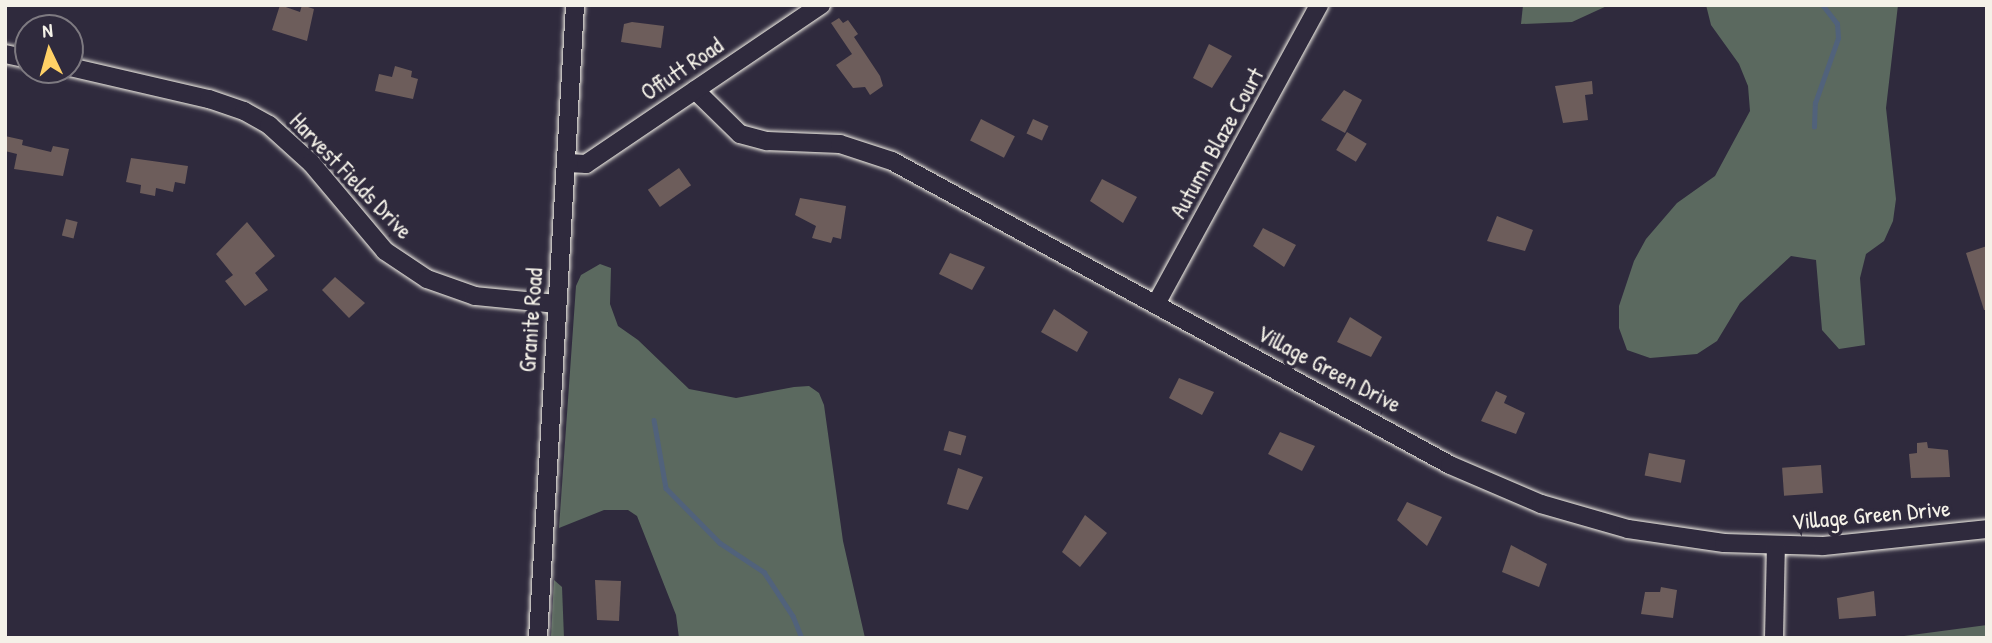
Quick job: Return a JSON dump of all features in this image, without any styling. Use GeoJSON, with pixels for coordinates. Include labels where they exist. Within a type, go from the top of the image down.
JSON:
{"type":"FeatureCollection","features":[{"type":"Feature","properties":{"kind":"street","name":"Granite Road"},"geometry":{"type":"LineString","coordinates":[[538,638],[556,304],[568,163],[575,5]]}},
{"type":"Feature","properties":{"kind":"street","name":"Offutt Road"},"geometry":{"type":"LineString","coordinates":[[568,163],[586,164],[821,5]]}},
{"type":"Feature","properties":{"kind":"street","name":"Autumn Blaze Court"},"geometry":{"type":"LineString","coordinates":[[1156,304],[1319,5]]}},
{"type":"Feature","properties":{"kind":"street","name":"Harvest Fields Drive"},"geometry":{"type":"LineString","coordinates":[[84,70],[209,99],[244,111],[269,125],[311,163],[385,251],[427,279],[475,296],[556,304]]}},
{"type":"Feature","properties":{"kind":"street","name":"Village Green Drive"},"geometry":{"type":"LineString","coordinates":[[695,90],[740,134],[767,141],[840,144],[892,161],[1450,465],[1511,493],[1628,528],[1679,538],[1776,546],[1865,544],[1987,529]]}},
{"type":"Feature","properties":{"kind":"street"},"geometry":{"type":"LineString","coordinates":[[1774,638],[1776,546]]}},
{"type":"Feature","properties":{"kind":"green space"},"geometry":{"type":"Polygon","coordinates":[[[1523,5],[1609,5],[1572,22],[1521,24],[1523,5]]]}},
{"type":"Feature","properties":{"kind":"green space"},"geometry":{"type":"Polygon","coordinates":[[[1706,5],[1898,5],[1886,108],[1896,199],[1893,221],[1884,241],[1866,254],[1860,278],[1865,345],[1839,349],[1822,330],[1816,260],[1791,256],[1740,303],[1717,341],[1697,354],[1650,358],[1627,350],[1619,328],[1619,306],[1634,261],[1646,239],[1677,203],[1715,176],[1750,111],[1748,86],[1739,64],[1711,25],[1706,5]]]}},
{"type":"Feature","properties":{"kind":"green space"},"geometry":{"type":"Polygon","coordinates":[[[600,264],[611,268],[610,304],[618,326],[638,340],[689,389],[736,398],[809,386],[819,393],[824,405],[843,541],[865,638],[679,638],[676,615],[637,516],[628,510],[604,510],[559,528],[576,286],[581,275],[600,264]]]}},
{"type":"Feature","properties":{"kind":"green space"},"geometry":{"type":"Polygon","coordinates":[[[554,580],[562,587],[564,638],[551,638],[554,580]]]}},
{"type":"Feature","properties":{"kind":"green space"},"geometry":{"type":"Polygon","coordinates":[[[1987,625],[1987,638],[1889,638],[1987,625]]]}},
{"type":"Feature","properties":{"kind":"building"},"geometry":{"type":"Polygon","coordinates":[[[280,5],[300,12],[302,5],[314,9],[307,41],[272,30],[280,5]]]}},
{"type":"Feature","properties":{"kind":"building"},"geometry":{"type":"Polygon","coordinates":[[[839,18],[843,23],[848,20],[858,34],[854,37],[880,76],[883,86],[870,95],[865,87],[853,88],[836,65],[852,54],[831,23],[839,18]]]}},
{"type":"Feature","properties":{"kind":"building"},"geometry":{"type":"Polygon","coordinates":[[[632,22],[664,26],[661,48],[621,42],[624,24],[632,22]]]}},
{"type":"Feature","properties":{"kind":"building"},"geometry":{"type":"Polygon","coordinates":[[[1209,44],[1232,56],[1212,88],[1193,78],[1209,44]]]}},
{"type":"Feature","properties":{"kind":"building"},"geometry":{"type":"Polygon","coordinates":[[[395,66],[412,71],[411,77],[418,79],[413,99],[375,91],[379,74],[392,77],[395,66]]]}},
{"type":"Feature","properties":{"kind":"building"},"geometry":{"type":"Polygon","coordinates":[[[1592,81],[1593,94],[1585,95],[1588,120],[1563,123],[1555,86],[1592,81]]]}},
{"type":"Feature","properties":{"kind":"building"},"geometry":{"type":"Polygon","coordinates":[[[1344,90],[1362,100],[1345,133],[1321,120],[1344,90]]]}},
{"type":"Feature","properties":{"kind":"building"},"geometry":{"type":"Polygon","coordinates":[[[981,119],[1015,136],[1004,158],[970,140],[981,119]]]}},
{"type":"Feature","properties":{"kind":"building"},"geometry":{"type":"Polygon","coordinates":[[[1033,119],[1049,126],[1042,141],[1026,134],[1033,119]]]}},
{"type":"Feature","properties":{"kind":"building"},"geometry":{"type":"Polygon","coordinates":[[[1347,132],[1367,144],[1356,162],[1336,150],[1347,132]]]}},
{"type":"Feature","properties":{"kind":"building"},"geometry":{"type":"Polygon","coordinates":[[[5,136],[23,140],[22,145],[51,152],[53,146],[69,149],[63,176],[14,169],[17,154],[5,151],[5,136]]]}},
{"type":"Feature","properties":{"kind":"building"},"geometry":{"type":"Polygon","coordinates":[[[131,158],[188,166],[185,184],[175,182],[173,192],[156,188],[155,196],[140,193],[141,185],[126,182],[131,158]]]}},
{"type":"Feature","properties":{"kind":"building"},"geometry":{"type":"Polygon","coordinates":[[[679,168],[691,185],[660,207],[648,190],[679,168]]]}},
{"type":"Feature","properties":{"kind":"building"},"geometry":{"type":"Polygon","coordinates":[[[1102,179],[1137,197],[1123,223],[1090,201],[1102,179]]]}},
{"type":"Feature","properties":{"kind":"building"},"geometry":{"type":"Polygon","coordinates":[[[800,198],[846,206],[841,239],[833,237],[831,243],[812,238],[816,226],[795,215],[800,198]]]}},
{"type":"Feature","properties":{"kind":"building"},"geometry":{"type":"Polygon","coordinates":[[[1497,216],[1533,230],[1525,251],[1487,241],[1497,216]]]}},
{"type":"Feature","properties":{"kind":"building"},"geometry":{"type":"Polygon","coordinates":[[[66,219],[78,222],[74,238],[62,235],[66,219]]]}},
{"type":"Feature","properties":{"kind":"building"},"geometry":{"type":"Polygon","coordinates":[[[247,222],[275,256],[255,273],[268,290],[245,306],[225,281],[233,275],[216,254],[247,222]]]}},
{"type":"Feature","properties":{"kind":"building"},"geometry":{"type":"Polygon","coordinates":[[[1263,228],[1296,245],[1284,267],[1253,246],[1263,228]]]}},
{"type":"Feature","properties":{"kind":"building"},"geometry":{"type":"Polygon","coordinates":[[[1987,246],[1987,310],[1984,310],[1966,253],[1987,246]]]}},
{"type":"Feature","properties":{"kind":"building"},"geometry":{"type":"Polygon","coordinates":[[[950,253],[985,267],[972,290],[939,274],[950,253]]]}},
{"type":"Feature","properties":{"kind":"building"},"geometry":{"type":"Polygon","coordinates":[[[335,277],[365,303],[349,318],[322,290],[335,277]]]}},
{"type":"Feature","properties":{"kind":"building"},"geometry":{"type":"Polygon","coordinates":[[[1054,309],[1088,332],[1077,352],[1041,332],[1054,309]]]}},
{"type":"Feature","properties":{"kind":"building"},"geometry":{"type":"Polygon","coordinates":[[[1350,317],[1382,337],[1371,357],[1337,342],[1350,317]]]}},
{"type":"Feature","properties":{"kind":"building"},"geometry":{"type":"Polygon","coordinates":[[[1179,378],[1214,392],[1202,415],[1169,398],[1179,378]]]}},
{"type":"Feature","properties":{"kind":"building"},"geometry":{"type":"Polygon","coordinates":[[[1496,391],[1507,396],[1504,403],[1525,413],[1516,434],[1481,421],[1496,391]]]}},
{"type":"Feature","properties":{"kind":"building"},"geometry":{"type":"Polygon","coordinates":[[[949,431],[966,436],[961,455],[943,450],[949,431]]]}},
{"type":"Feature","properties":{"kind":"building"},"geometry":{"type":"Polygon","coordinates":[[[1280,432],[1315,446],[1302,471],[1268,454],[1280,432]]]}},
{"type":"Feature","properties":{"kind":"building"},"geometry":{"type":"Polygon","coordinates":[[[1927,442],[1928,448],[1948,450],[1950,477],[1911,478],[1909,454],[1917,453],[1917,443],[1927,442]]]}},
{"type":"Feature","properties":{"kind":"building"},"geometry":{"type":"Polygon","coordinates":[[[1649,453],[1685,460],[1681,483],[1645,476],[1649,453]]]}},
{"type":"Feature","properties":{"kind":"building"},"geometry":{"type":"Polygon","coordinates":[[[1821,465],[1823,493],[1784,496],[1782,468],[1821,465]]]}},
{"type":"Feature","properties":{"kind":"building"},"geometry":{"type":"Polygon","coordinates":[[[958,468],[983,477],[968,510],[947,504],[958,468]]]}},
{"type":"Feature","properties":{"kind":"building"},"geometry":{"type":"Polygon","coordinates":[[[1407,502],[1442,517],[1427,546],[1397,520],[1407,502]]]}},
{"type":"Feature","properties":{"kind":"building"},"geometry":{"type":"Polygon","coordinates":[[[1085,515],[1107,533],[1080,567],[1062,552],[1085,515]]]}},
{"type":"Feature","properties":{"kind":"building"},"geometry":{"type":"Polygon","coordinates":[[[1511,545],[1547,564],[1539,587],[1502,572],[1511,545]]]}},
{"type":"Feature","properties":{"kind":"building"},"geometry":{"type":"Polygon","coordinates":[[[595,580],[621,581],[619,621],[597,620],[595,580]]]}},
{"type":"Feature","properties":{"kind":"building"},"geometry":{"type":"Polygon","coordinates":[[[1661,587],[1677,590],[1673,618],[1641,614],[1645,592],[1660,592],[1661,587]]]}},
{"type":"Feature","properties":{"kind":"building"},"geometry":{"type":"Polygon","coordinates":[[[1874,591],[1876,616],[1839,619],[1837,598],[1874,591]]]}},
{"type":"Feature","properties":{"kind":"waterway"},"geometry":{"type":"LineString","coordinates":[[1814,127],[1815,103],[1838,38],[1837,24],[1822,5]]}},
{"type":"Feature","properties":{"kind":"waterway"},"geometry":{"type":"LineString","coordinates":[[654,420],[666,488],[720,543],[764,572],[793,616],[802,638]]}}]}
